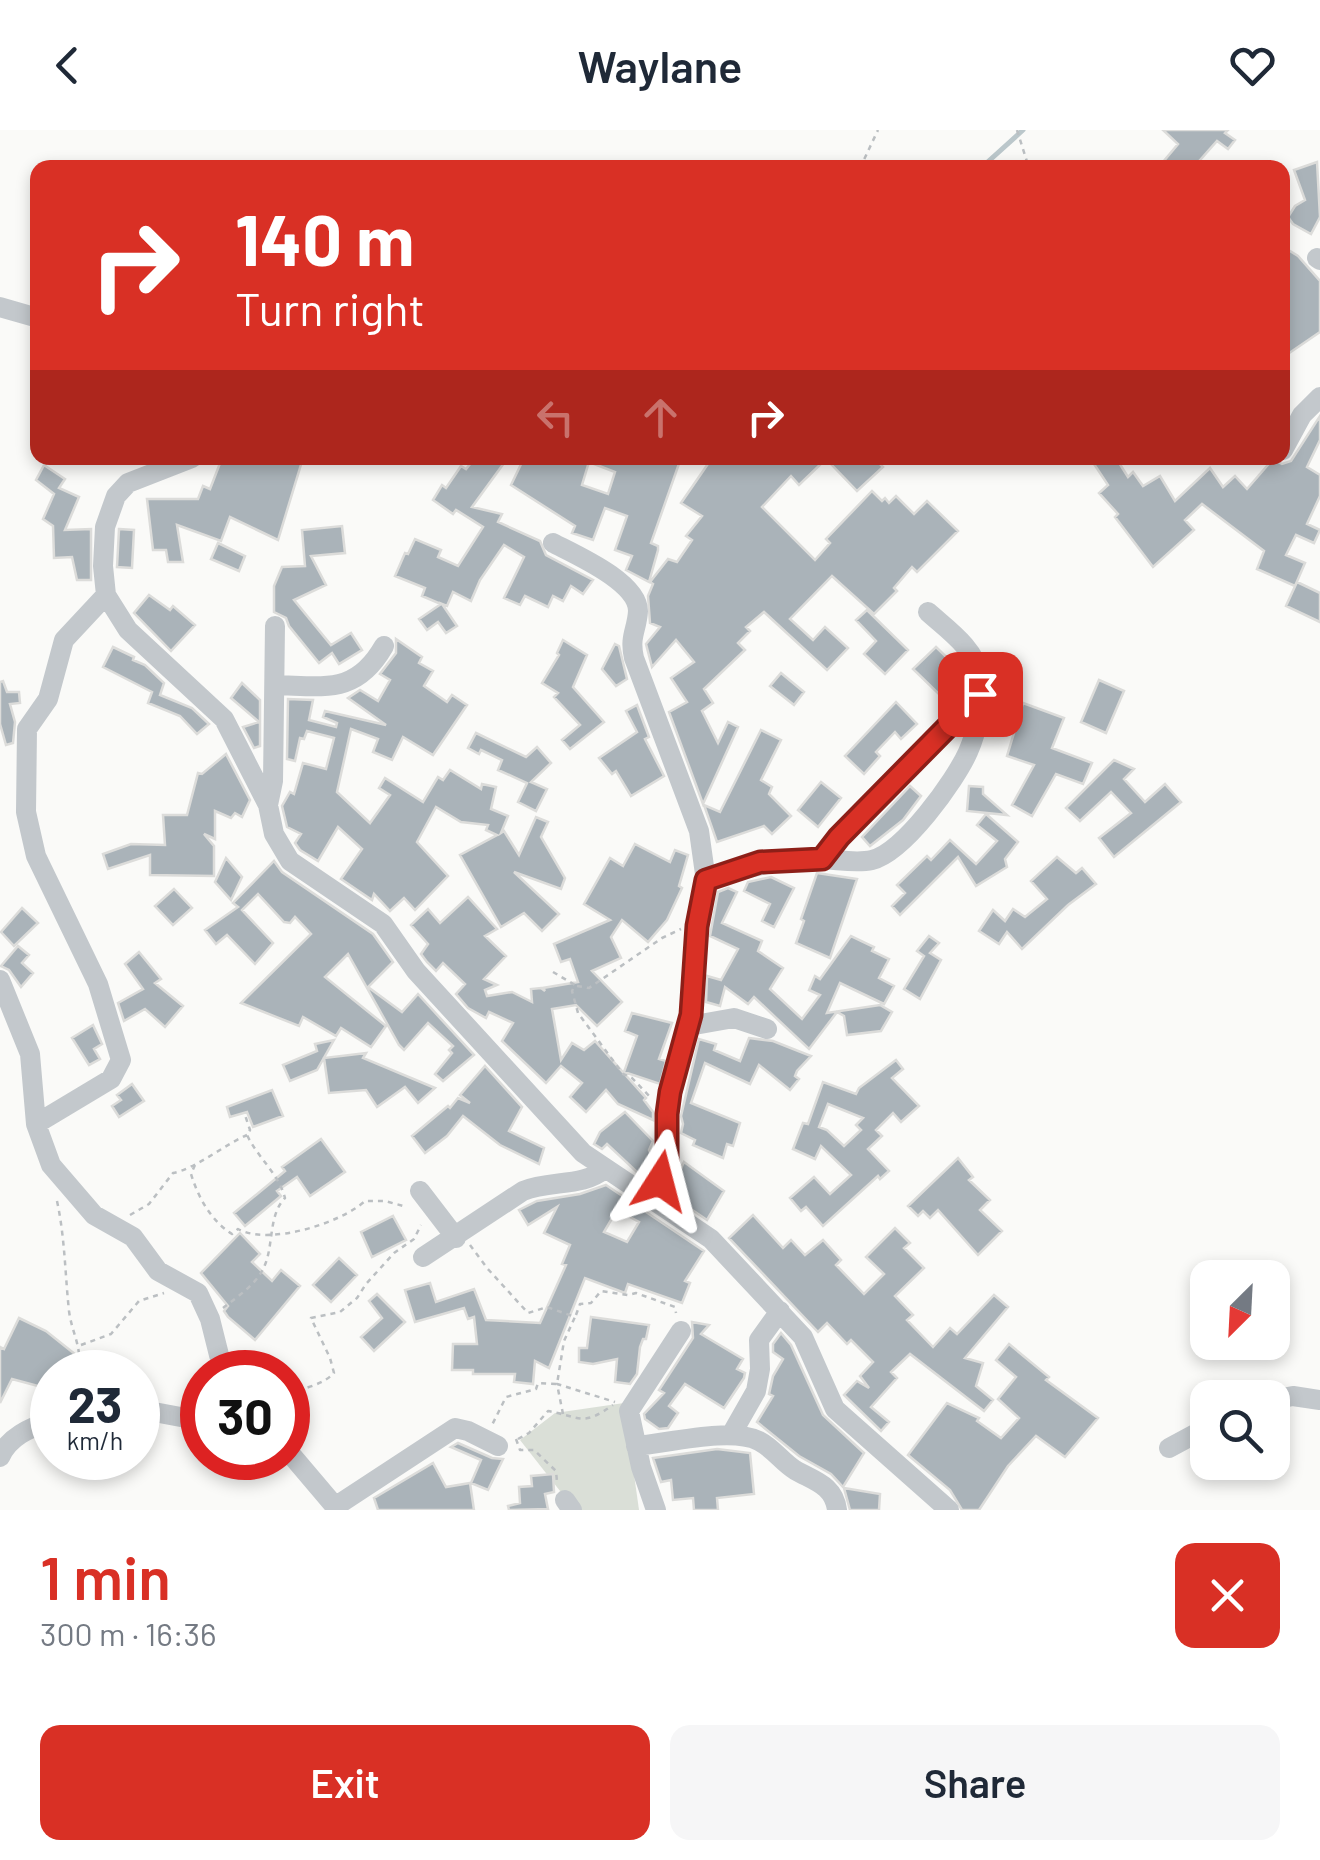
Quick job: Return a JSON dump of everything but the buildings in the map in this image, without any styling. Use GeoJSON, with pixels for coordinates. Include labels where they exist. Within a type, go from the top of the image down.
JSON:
{"type":"FeatureCollection","features":[{"type":"Feature","properties":{"kind":"street"},"geometry":{"type":"LineString","coordinates":[[0,307],[30,316]]}},
{"type":"Feature","properties":{"kind":"street"},"geometry":{"type":"LineString","coordinates":[[1290,437],[1302,416],[1320,398]]}},
{"type":"Feature","properties":{"kind":"street"},"geometry":{"type":"LineString","coordinates":[[156,465],[128,483],[116,496],[110,511],[102,566],[106,595],[128,630],[224,719],[268,805],[274,834],[290,862],[383,924],[416,971],[563,1132],[604,1169],[711,1240],[802,1336],[835,1409],[949,1510]]}},
{"type":"Feature","properties":{"kind":"street"},"geometry":{"type":"LineString","coordinates":[[553,543],[600,568],[635,598],[638,610],[631,644],[634,658],[698,830],[706,880],[697,926],[688,1026],[667,1114],[667,1162],[650,1198]]}},
{"type":"Feature","properties":{"kind":"street"},"geometry":{"type":"LineString","coordinates":[[36,1124],[110,1078],[120,1060],[98,984],[36,856],[26,812],[27,729],[48,699],[64,640],[106,595]]}},
{"type":"Feature","properties":{"kind":"street"},"geometry":{"type":"LineString","coordinates":[[706,880],[760,862],[871,860],[891,850],[921,821],[968,752],[980,694],[974,658],[928,612]]}},
{"type":"Feature","properties":{"kind":"street"},"geometry":{"type":"LineString","coordinates":[[268,805],[273,781],[275,626]]}},
{"type":"Feature","properties":{"kind":"street"},"geometry":{"type":"LineString","coordinates":[[275,685],[345,684],[370,669],[384,646]]}},
{"type":"Feature","properties":{"kind":"street"},"geometry":{"type":"LineString","coordinates":[[822,859],[980,694]]}},
{"type":"Feature","properties":{"kind":"street"},"geometry":{"type":"LineString","coordinates":[[0,980],[30,1054],[36,1124],[50,1165],[94,1214],[133,1236],[158,1270],[198,1292],[210,1318],[217,1350]]}},
{"type":"Feature","properties":{"kind":"street"},"geometry":{"type":"LineString","coordinates":[[688,1026],[734,1018],[767,1029]]}},
{"type":"Feature","properties":{"kind":"street"},"geometry":{"type":"LineString","coordinates":[[423,1257],[523,1191],[551,1182],[589,1180],[604,1169]]}},
{"type":"Feature","properties":{"kind":"street"},"geometry":{"type":"LineString","coordinates":[[418,1200],[456,1238]]}},
{"type":"Feature","properties":{"kind":"street"},"geometry":{"type":"LineString","coordinates":[[731,1435],[756,1391],[759,1340],[780,1310]]}},
{"type":"Feature","properties":{"kind":"street"},"geometry":{"type":"LineString","coordinates":[[656,1510],[629,1414],[681,1331]]}},
{"type":"Feature","properties":{"kind":"street"},"geometry":{"type":"LineString","coordinates":[[1290,1397],[1320,1400]]}},
{"type":"Feature","properties":{"kind":"street"},"geometry":{"type":"LineString","coordinates":[[310,1477],[337,1508],[455,1428],[502,1436]]}},
{"type":"Feature","properties":{"kind":"street"},"geometry":{"type":"LineString","coordinates":[[0,1458],[7,1444],[30,1430]]}},
{"type":"Feature","properties":{"kind":"street"},"geometry":{"type":"LineString","coordinates":[[636,1446],[745,1436],[766,1445],[790,1467],[832,1492],[837,1510]]}},
{"type":"Feature","properties":{"kind":"street"},"geometry":{"type":"LineString","coordinates":[[1170,1448],[1190,1437]]}},
{"type":"Feature","properties":{"kind":"path"},"geometry":{"type":"LineString","coordinates":[[864,160],[878,130]]}},
{"type":"Feature","properties":{"kind":"path"},"geometry":{"type":"LineString","coordinates":[[1017,130],[1026,160]]}},
{"type":"Feature","properties":{"kind":"path"},"geometry":{"type":"LineString","coordinates":[[553,972],[590,988],[662,938],[697,926]]}},
{"type":"Feature","properties":{"kind":"path"},"geometry":{"type":"LineString","coordinates":[[576,985],[572,990],[578,1013],[623,1074],[632,1078],[667,1114]]}},
{"type":"Feature","properties":{"kind":"path"},"geometry":{"type":"LineString","coordinates":[[120,1228],[131,1213],[148,1204],[173,1173],[247,1136],[250,1130],[245,1115]]}},
{"type":"Feature","properties":{"kind":"path"},"geometry":{"type":"LineString","coordinates":[[210,1318],[254,1282],[264,1267],[277,1206],[285,1198],[281,1184],[257,1156],[247,1136]]}},
{"type":"Feature","properties":{"kind":"path"},"geometry":{"type":"LineString","coordinates":[[195,1164],[191,1174],[195,1186],[218,1224],[232,1234],[238,1229],[272,1237],[289,1235],[365,1201],[418,1200]]}},
{"type":"Feature","properties":{"kind":"path"},"geometry":{"type":"LineString","coordinates":[[50,1165],[67,1260],[69,1310],[80,1350]]}},
{"type":"Feature","properties":{"kind":"path"},"geometry":{"type":"LineString","coordinates":[[310,1386],[334,1373],[311,1318],[340,1312],[358,1298],[394,1253],[414,1240],[422,1220],[430,1222]]}},
{"type":"Feature","properties":{"kind":"path"},"geometry":{"type":"LineString","coordinates":[[456,1238],[466,1239],[528,1313],[547,1307],[575,1317]]}},
{"type":"Feature","properties":{"kind":"path"},"geometry":{"type":"LineString","coordinates":[[80,1346],[111,1334],[139,1301],[158,1297],[183,1282]]}},
{"type":"Feature","properties":{"kind":"path"},"geometry":{"type":"LineString","coordinates":[[563,1414],[556,1384],[564,1341],[580,1304],[591,1304],[601,1290],[636,1293],[675,1307],[681,1331]]}},
{"type":"Feature","properties":{"kind":"path"},"geometry":{"type":"LineString","coordinates":[[538,1383],[556,1384],[616,1402],[591,1420],[548,1412],[529,1432],[502,1436],[506,1397],[536,1389],[538,1383]]}},
{"type":"Feature","properties":{"kind":"path"},"geometry":{"type":"LineString","coordinates":[[502,1436],[520,1450],[534,1450],[556,1471],[558,1488],[569,1505]]}},
{"type":"Feature","properties":{"kind":"shaded area"},"geometry":{"type":"Polygon","coordinates":[[[624,1403],[639,1510],[575,1510],[520,1440],[555,1413],[624,1403]]]}},
{"type":"Feature","properties":{"kind":"waterway"},"geometry":{"type":"LineString","coordinates":[[990,160],[1023,130]]}},
{"type":"Feature","properties":{"kind":"route"},"geometry":{"type":"LineString","coordinates":[[660,1181],[669,1146],[670,1092],[691,1015],[697,926],[706,880],[760,862],[822,859],[980,694]]}}]}
